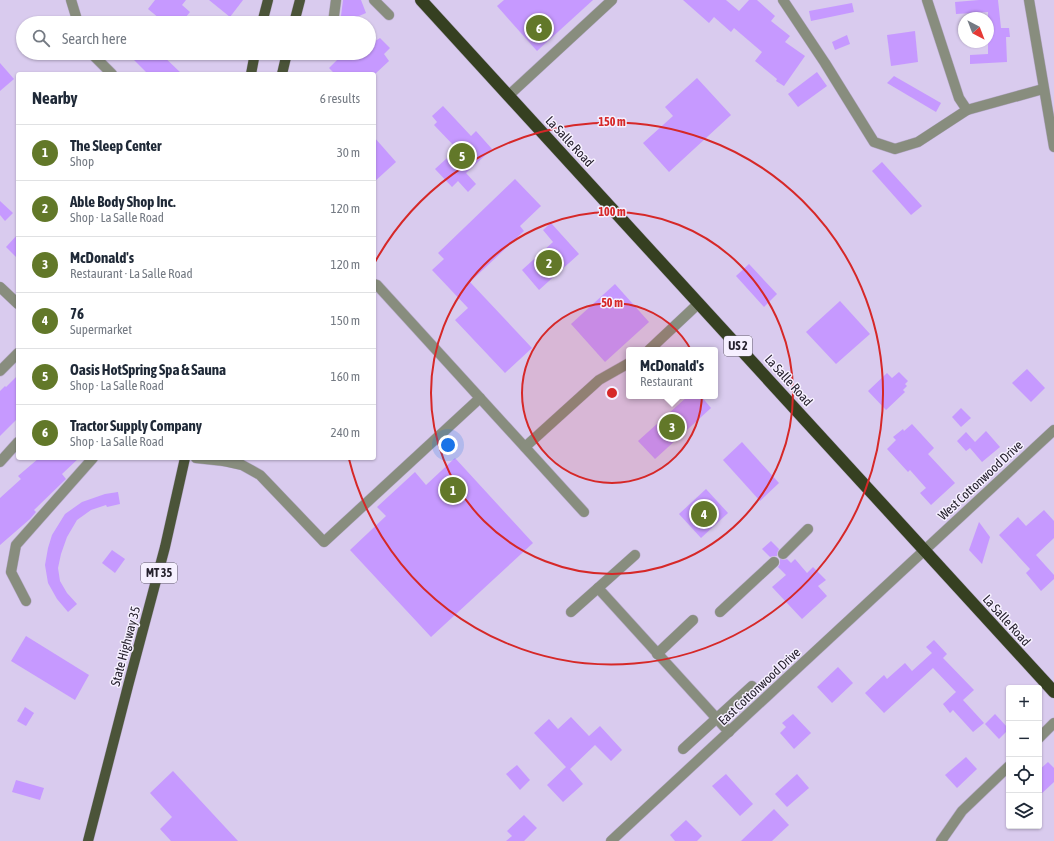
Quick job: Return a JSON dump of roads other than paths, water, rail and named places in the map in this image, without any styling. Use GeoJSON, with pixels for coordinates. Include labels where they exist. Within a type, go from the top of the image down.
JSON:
{"type":"FeatureCollection","features":[{"type":"Feature","properties":{"kind":"highway","name":"La Salle Road"},"geometry":{"type":"LineString","coordinates":[[421,0],[1054,692]]}},
{"type":"Feature","properties":{"kind":"main road"},"geometry":{"type":"LineString","coordinates":[[264,16],[268,0]]}},
{"type":"Feature","properties":{"kind":"main road"},"geometry":{"type":"LineString","coordinates":[[296,16],[300,0]]}},
{"type":"Feature","properties":{"kind":"main road"},"geometry":{"type":"LineString","coordinates":[[251,72],[254,60]]}},
{"type":"Feature","properties":{"kind":"main road"},"geometry":{"type":"LineString","coordinates":[[282,72],[285,60]]}},
{"type":"Feature","properties":{"kind":"main road","name":"State Highway 35"},"geometry":{"type":"LineString","coordinates":[[88,841],[165,547],[185,460]]}},
{"type":"Feature","properties":{"kind":"street"},"geometry":{"type":"LineString","coordinates":[[71,0],[76,16]]}},
{"type":"Feature","properties":{"kind":"street"},"geometry":{"type":"LineString","coordinates":[[334,16],[336,0]]}},
{"type":"Feature","properties":{"kind":"street"},"geometry":{"type":"LineString","coordinates":[[374,0],[389,15]]}},
{"type":"Feature","properties":{"kind":"street"},"geometry":{"type":"LineString","coordinates":[[508,96],[612,0]]}},
{"type":"Feature","properties":{"kind":"street"},"geometry":{"type":"LineString","coordinates":[[783,0],[825,63],[874,142],[895,149],[918,142],[967,110],[1043,89]]}},
{"type":"Feature","properties":{"kind":"street"},"geometry":{"type":"LineString","coordinates":[[927,0],[959,98],[967,110]]}},
{"type":"Feature","properties":{"kind":"street"},"geometry":{"type":"LineString","coordinates":[[1029,0],[1054,147]]}},
{"type":"Feature","properties":{"kind":"street"},"geometry":{"type":"LineString","coordinates":[[98,60],[110,72]]}},
{"type":"Feature","properties":{"kind":"street"},"geometry":{"type":"LineString","coordinates":[[376,284],[584,512]]}},
{"type":"Feature","properties":{"kind":"street"},"geometry":{"type":"LineString","coordinates":[[0,287],[16,302]]}},
{"type":"Feature","properties":{"kind":"street"},"geometry":{"type":"LineString","coordinates":[[652,347],[699,303]]}},
{"type":"Feature","properties":{"kind":"street"},"geometry":{"type":"LineString","coordinates":[[0,371],[16,355]]}},
{"type":"Feature","properties":{"kind":"street"},"geometry":{"type":"LineString","coordinates":[[525,447],[600,380],[626,365]]}},
{"type":"Feature","properties":{"kind":"street"},"geometry":{"type":"LineString","coordinates":[[224,460],[242,465],[260,475],[324,542],[480,398]]}},
{"type":"Feature","properties":{"kind":"street","name":"West Cottonwood Drive"},"geometry":{"type":"LineString","coordinates":[[924,550],[1054,430]]}},
{"type":"Feature","properties":{"kind":"street"},"geometry":{"type":"LineString","coordinates":[[0,462],[16,444]]}},
{"type":"Feature","properties":{"kind":"street"},"geometry":{"type":"LineString","coordinates":[[26,601],[11,572],[16,545],[91,460]]}},
{"type":"Feature","properties":{"kind":"street"},"geometry":{"type":"LineString","coordinates":[[782,554],[808,529]]}},
{"type":"Feature","properties":{"kind":"street","name":"East Cottonwood Drive"},"geometry":{"type":"LineString","coordinates":[[611,841],[924,550]]}},
{"type":"Feature","properties":{"kind":"street"},"geometry":{"type":"LineString","coordinates":[[571,612],[635,555]]}},
{"type":"Feature","properties":{"kind":"street"},"geometry":{"type":"LineString","coordinates":[[720,612],[774,562]]}},
{"type":"Feature","properties":{"kind":"street"},"geometry":{"type":"LineString","coordinates":[[598,588],[728,732]]}},
{"type":"Feature","properties":{"kind":"street"},"geometry":{"type":"LineString","coordinates":[[657,654],[693,620]]}},
{"type":"Feature","properties":{"kind":"street"},"geometry":{"type":"LineString","coordinates":[[683,749],[752,686]]}},
{"type":"Feature","properties":{"kind":"street"},"geometry":{"type":"LineString","coordinates":[[1042,735],[1054,724]]}},
{"type":"Feature","properties":{"kind":"street"},"geometry":{"type":"LineString","coordinates":[[941,841],[962,811],[1006,769]]}},
{"type":"Feature","properties":{"kind":"place","name":"Tractor Supply Company"},"geometry":{"type":"Point","coordinates":[539,28]}},
{"type":"Feature","properties":{"kind":"place","name":"Oasis HotSpring Spa & Sauna"},"geometry":{"type":"Point","coordinates":[462,156]}},
{"type":"Feature","properties":{"kind":"place","name":"Able Body Shop Inc."},"geometry":{"type":"Point","coordinates":[549,263]}},
{"type":"Feature","properties":{"kind":"place","name":"McDonald's"},"geometry":{"type":"Point","coordinates":[672,427]}},
{"type":"Feature","properties":{"kind":"place","name":"The Sleep Center"},"geometry":{"type":"Point","coordinates":[453,490]}},
{"type":"Feature","properties":{"kind":"place","name":"76"},"geometry":{"type":"Point","coordinates":[704,514]}}]}
